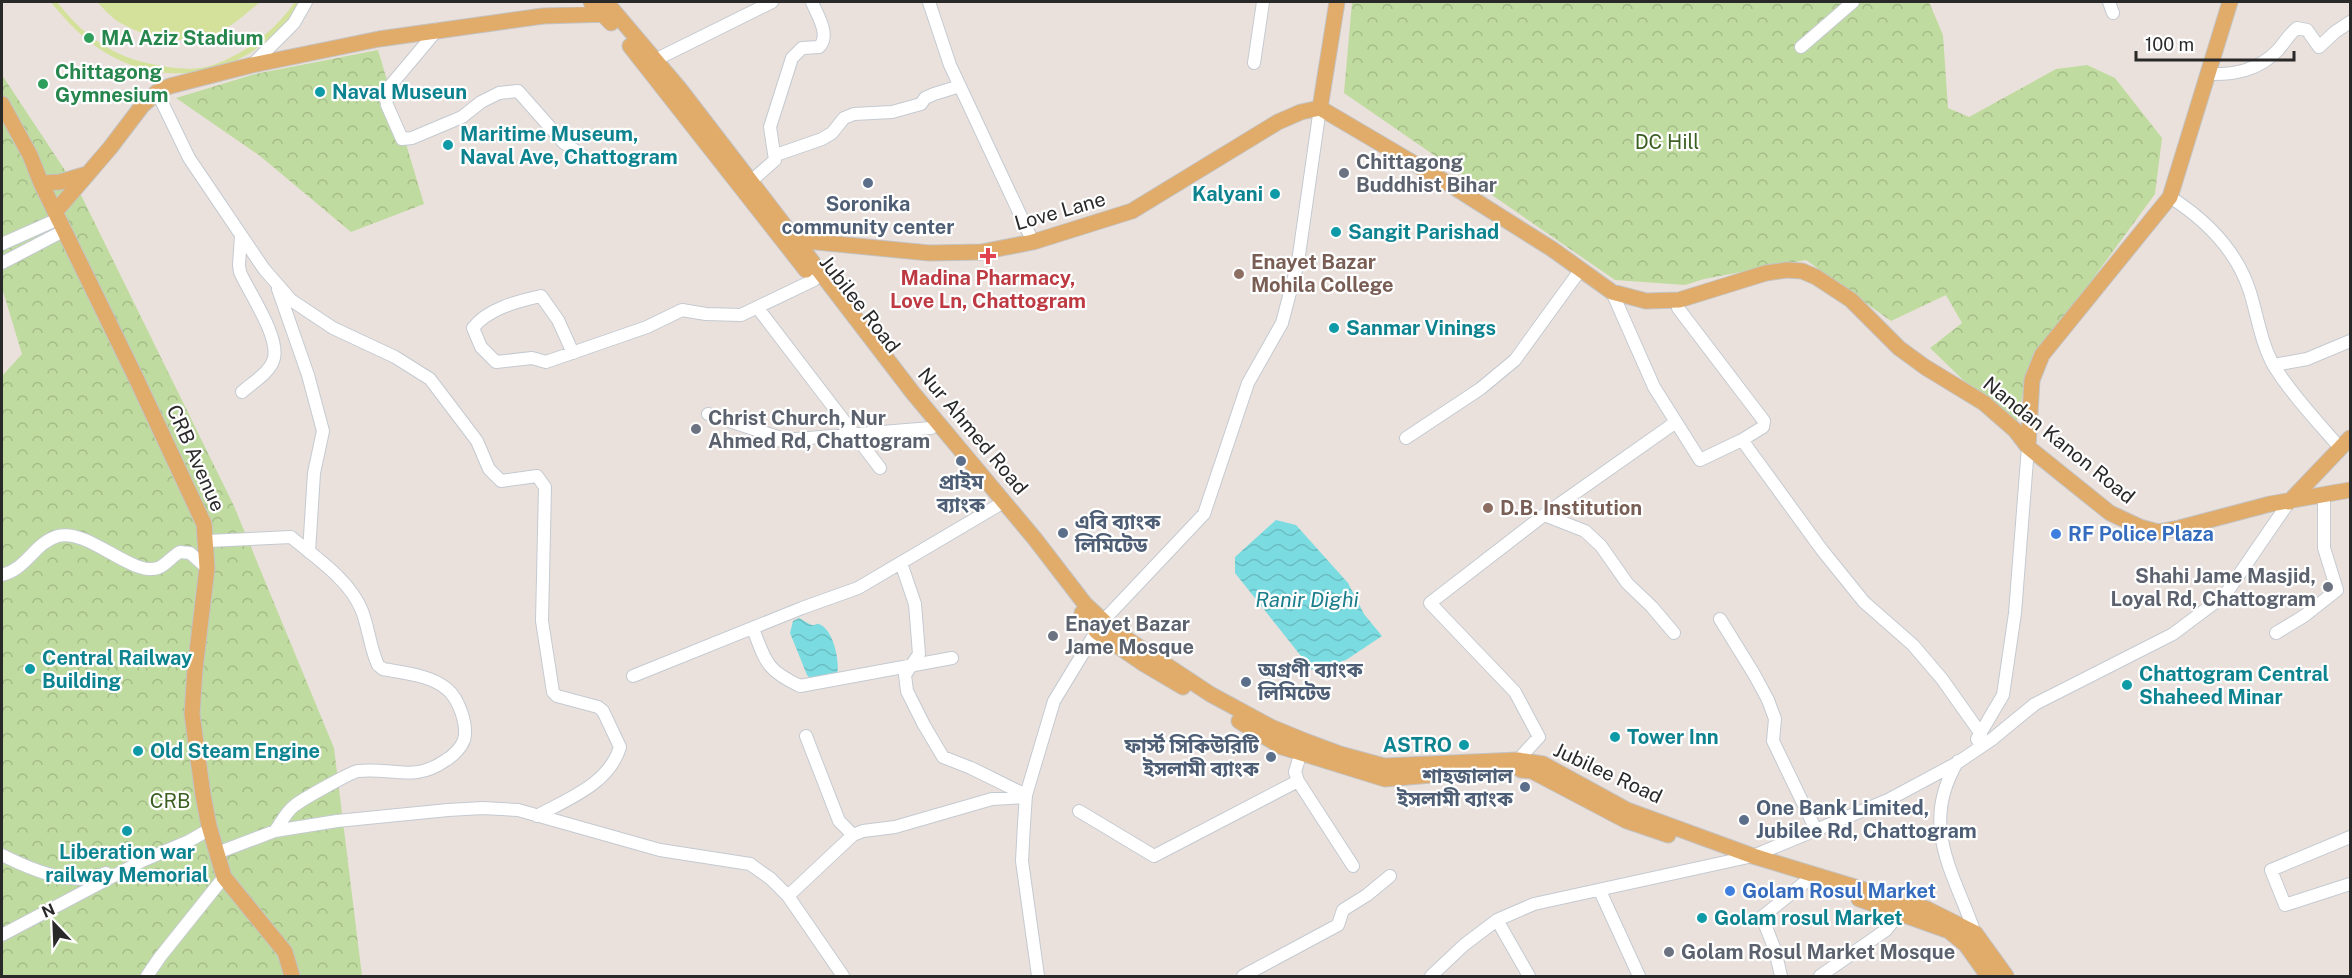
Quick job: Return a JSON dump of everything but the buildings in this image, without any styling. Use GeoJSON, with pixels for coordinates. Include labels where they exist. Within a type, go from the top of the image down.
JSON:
{"type":"FeatureCollection","features":[{"type":"Feature","properties":{"kind":"main road","name":"Jubilee Road"},"geometry":{"type":"LineString","coordinates":[[591,2],[608,10],[668,92],[792,243],[814,280],[931,428],[1104,628],[1210,694],[1303,747],[1384,766],[1518,760],[1543,764],[1627,810],[1745,857],[1904,909],[1927,909],[1975,933],[2006,976]]}},
{"type":"Feature","properties":{"kind":"main road"},"geometry":{"type":"LineString","coordinates":[[1320,108],[1337,2]]}},
{"type":"Feature","properties":{"kind":"main road"},"geometry":{"type":"LineString","coordinates":[[2028,447],[2032,380],[2042,355],[2170,196],[2230,2]]}},
{"type":"Feature","properties":{"kind":"main road"},"geometry":{"type":"LineString","coordinates":[[59,220],[87,174],[142,106],[157,92],[170,86],[338,46],[438,29],[608,10]]}},
{"type":"Feature","properties":{"kind":"main road","name":"Nur Ahmed Road"},"geometry":{"type":"LineString","coordinates":[[608,10],[679,88],[750,182],[792,243],[1035,539],[1104,628]]}},
{"type":"Feature","properties":{"kind":"main road","name":"CRB Avenue"},"geometry":{"type":"LineString","coordinates":[[2,104],[200,514],[207,541],[207,568],[192,714],[203,795],[210,829],[225,877],[285,952],[292,976]]}},
{"type":"Feature","properties":{"kind":"main road","name":"Love Lane"},"geometry":{"type":"LineString","coordinates":[[792,243],[929,253],[981,252],[1033,242],[1132,211],[1278,122],[1301,112],[1320,108]]}},
{"type":"Feature","properties":{"kind":"main road","name":"Nandan Kanon Road"},"geometry":{"type":"LineString","coordinates":[[1320,108],[1449,184],[1581,269],[1612,292],[1646,301],[1679,300],[1766,273],[1787,270],[1802,271],[1816,277],[1851,300],[1899,348],[1925,367],[1984,403],[2015,430],[2028,447],[2110,513],[2140,527],[2158,532],[2218,519],[2270,504],[2350,490]]}},
{"type":"Feature","properties":{"kind":"main road","name":"CRB Avenue"},"geometry":{"type":"LineString","coordinates":[[2,123],[39,178]]}},
{"type":"Feature","properties":{"kind":"main road"},"geometry":{"type":"LineString","coordinates":[[39,178],[60,182],[87,174]]}},
{"type":"Feature","properties":{"kind":"main road"},"geometry":{"type":"LineString","coordinates":[[2289,501],[2345,443]]}},
{"type":"Feature","properties":{"kind":"main road"},"geometry":{"type":"LineString","coordinates":[[1303,747],[1385,779],[1502,769],[1532,771],[1627,821],[1745,857]]}},
{"type":"Feature","properties":{"kind":"main road"},"geometry":{"type":"LineString","coordinates":[[1904,909],[1949,931],[1965,945],[1988,976]]}},
{"type":"Feature","properties":{"kind":"street"},"geometry":{"type":"LineString","coordinates":[[252,65],[294,23],[306,2]]}},
{"type":"Feature","properties":{"kind":"street"},"geometry":{"type":"LineString","coordinates":[[655,60],[772,2]]}},
{"type":"Feature","properties":{"kind":"street"},"geometry":{"type":"LineString","coordinates":[[750,182],[776,160],[770,127],[792,58],[802,48],[819,47],[824,39],[823,28],[812,2]]}},
{"type":"Feature","properties":{"kind":"street"},"geometry":{"type":"LineString","coordinates":[[929,2],[950,65],[1033,242]]}},
{"type":"Feature","properties":{"kind":"street"},"geometry":{"type":"LineString","coordinates":[[1254,63],[1263,2]]}},
{"type":"Feature","properties":{"kind":"street"},"geometry":{"type":"LineString","coordinates":[[1801,47],[1853,2]]}},
{"type":"Feature","properties":{"kind":"street"},"geometry":{"type":"LineString","coordinates":[[2208,74],[2227,75],[2259,65],[2278,50],[2297,28],[2307,30],[2319,47],[2350,22]]}},
{"type":"Feature","properties":{"kind":"street"},"geometry":{"type":"LineString","coordinates":[[438,29],[385,92],[387,105],[402,139],[412,138],[462,117],[481,102],[509,90],[518,91],[564,143],[582,155]]}},
{"type":"Feature","properties":{"kind":"street"},"geometry":{"type":"LineString","coordinates":[[776,155],[822,139],[832,133],[844,118],[854,114],[892,112],[921,104],[925,98],[960,86]]}},
{"type":"Feature","properties":{"kind":"street"},"geometry":{"type":"LineString","coordinates":[[157,92],[189,158],[264,269],[291,300],[333,328],[387,353],[430,379],[477,441],[489,469],[501,481],[537,476],[542,481],[544,487],[542,621],[553,692],[557,696],[598,707],[603,711],[620,747],[613,764],[597,782],[537,816]]}},
{"type":"Feature","properties":{"kind":"street"},"geometry":{"type":"LineString","coordinates":[[1038,976],[1022,861],[1026,796],[1054,701],[1104,628],[1204,514],[1248,383],[1282,323],[1298,262],[1320,108]]}},
{"type":"Feature","properties":{"kind":"street"},"geometry":{"type":"LineString","coordinates":[[2170,196],[2188,208],[2227,246],[2236,258],[2251,295],[2262,341],[2274,365],[2287,385],[2345,443]]}},
{"type":"Feature","properties":{"kind":"street"},"geometry":{"type":"LineString","coordinates":[[2,244],[59,220]]}},
{"type":"Feature","properties":{"kind":"street"},"geometry":{"type":"LineString","coordinates":[[2,263],[59,220]]}},
{"type":"Feature","properties":{"kind":"street"},"geometry":{"type":"LineString","coordinates":[[241,236],[240,272],[270,333],[274,348],[274,359],[269,367],[242,392]]}},
{"type":"Feature","properties":{"kind":"street"},"geometry":{"type":"LineString","coordinates":[[1406,438],[1480,390],[1515,360],[1581,269]]}},
{"type":"Feature","properties":{"kind":"street"},"geometry":{"type":"LineString","coordinates":[[573,352],[558,320],[541,296],[521,301],[480,319],[473,328],[481,347],[496,362],[532,358],[546,362],[646,327],[682,310],[705,314],[741,315],[814,280]]}},
{"type":"Feature","properties":{"kind":"street"},"geometry":{"type":"LineString","coordinates":[[276,282],[308,375],[323,431],[314,473],[309,552]]}},
{"type":"Feature","properties":{"kind":"street"},"geometry":{"type":"LineString","coordinates":[[1612,292],[1654,387],[1700,460],[1742,440],[1763,427],[1764,421],[1678,308],[1679,300]]}},
{"type":"Feature","properties":{"kind":"street"},"geometry":{"type":"LineString","coordinates":[[757,307],[880,468]]}},
{"type":"Feature","properties":{"kind":"street"},"geometry":{"type":"LineString","coordinates":[[2274,365],[2307,359],[2350,341]]}},
{"type":"Feature","properties":{"kind":"street"},"geometry":{"type":"LineString","coordinates":[[708,414],[788,440]]}},
{"type":"Feature","properties":{"kind":"street"},"geometry":{"type":"LineString","coordinates":[[1518,760],[1539,737],[1515,692],[1430,603],[1544,515],[1676,422]]}},
{"type":"Feature","properties":{"kind":"street"},"geometry":{"type":"LineString","coordinates":[[758,442],[931,428]]}},
{"type":"Feature","properties":{"kind":"street"},"geometry":{"type":"LineString","coordinates":[[1742,440],[1822,550],[1864,603],[1914,645],[1981,734]]}},
{"type":"Feature","properties":{"kind":"street"},"geometry":{"type":"LineString","coordinates":[[1975,933],[1941,843],[1939,819],[1945,787],[1957,763],[1981,734],[2003,695],[2015,613],[2028,447]]}},
{"type":"Feature","properties":{"kind":"street"},"geometry":{"type":"LineString","coordinates":[[2276,633],[2337,590],[2324,548],[2324,495]]}},
{"type":"Feature","properties":{"kind":"street"},"geometry":{"type":"LineString","coordinates":[[1438,974],[1464,945],[1497,920],[1534,904],[1745,857],[1888,800],[1957,763],[1991,740],[2035,705],[2173,634],[2225,595],[2289,501]]}},
{"type":"Feature","properties":{"kind":"street"},"geometry":{"type":"LineString","coordinates":[[633,676],[858,588],[997,506]]}},
{"type":"Feature","properties":{"kind":"street"},"geometry":{"type":"LineString","coordinates":[[1544,515],[1585,531],[1601,546],[1627,583],[1674,633]]}},
{"type":"Feature","properties":{"kind":"street"},"geometry":{"type":"LineString","coordinates":[[2,575],[20,568],[44,543],[59,536],[70,536],[87,541],[142,568],[156,569],[180,552],[189,553],[207,568]]}},
{"type":"Feature","properties":{"kind":"street"},"geometry":{"type":"LineString","coordinates":[[207,541],[291,537],[350,591],[367,626],[378,665],[383,669],[417,675],[449,690],[458,705],[465,732],[463,742],[445,761],[417,774],[357,771],[294,806],[275,831]]}},
{"type":"Feature","properties":{"kind":"street"},"geometry":{"type":"LineString","coordinates":[[901,563],[915,604],[919,654],[905,675],[908,691],[943,757],[971,768],[1026,796]]}},
{"type":"Feature","properties":{"kind":"street"},"geometry":{"type":"LineString","coordinates":[[1720,620],[1768,700],[1775,719],[1773,741],[1816,830]]}},
{"type":"Feature","properties":{"kind":"street"},"geometry":{"type":"LineString","coordinates":[[753,629],[766,661],[779,676],[800,686],[952,658]]}},
{"type":"Feature","properties":{"kind":"street"},"geometry":{"type":"LineString","coordinates":[[806,736],[838,821],[854,836]]}},
{"type":"Feature","properties":{"kind":"street"},"geometry":{"type":"LineString","coordinates":[[1303,747],[1294,772],[1353,866]]}},
{"type":"Feature","properties":{"kind":"street"},"geometry":{"type":"LineString","coordinates":[[1079,811],[1154,856],[1298,781]]}},
{"type":"Feature","properties":{"kind":"street"},"geometry":{"type":"LineString","coordinates":[[788,896],[854,836],[863,831],[895,827],[992,799],[1026,796]]}},
{"type":"Feature","properties":{"kind":"street"},"geometry":{"type":"LineString","coordinates":[[217,854],[275,831],[448,810],[483,808],[518,810],[660,850],[750,864],[771,879],[788,896],[843,976]]}},
{"type":"Feature","properties":{"kind":"street"},"geometry":{"type":"LineString","coordinates":[[2,935],[142,861],[189,841],[210,829]]}},
{"type":"Feature","properties":{"kind":"street"},"geometry":{"type":"LineString","coordinates":[[2350,837],[2271,870],[2285,904],[2350,884]]}},
{"type":"Feature","properties":{"kind":"street"},"geometry":{"type":"LineString","coordinates":[[2,855],[47,874],[72,879],[95,878],[142,861]]}},
{"type":"Feature","properties":{"kind":"street"},"geometry":{"type":"LineString","coordinates":[[1243,976],[1338,925],[1343,910],[1367,895],[1390,876]]}},
{"type":"Feature","properties":{"kind":"street"},"geometry":{"type":"LineString","coordinates":[[147,976],[225,877]]}},
{"type":"Feature","properties":{"kind":"street"},"geometry":{"type":"LineString","coordinates":[[1781,976],[1775,950],[1762,917],[1811,878]]}},
{"type":"Feature","properties":{"kind":"street"},"geometry":{"type":"LineString","coordinates":[[1600,891],[1639,976]]}},
{"type":"Feature","properties":{"kind":"street"},"geometry":{"type":"LineString","coordinates":[[1820,976],[1886,930],[1904,909]]}},
{"type":"Feature","properties":{"kind":"street"},"geometry":{"type":"LineString","coordinates":[[1497,920],[1529,976]]}},
{"type":"Feature","properties":{"kind":"green space","name":"MA Aziz Stadium"},"geometry":{"type":"Polygon","coordinates":[[[51,2],[57,2],[80,28],[119,54],[150,64],[191,69],[213,65],[249,47],[279,22],[295,2],[302,2],[275,33],[259,47],[241,58],[218,67],[195,72],[172,73],[149,70],[106,53],[87,40],[51,2]]]}},
{"type":"Feature","properties":{"kind":"green space"},"geometry":{"type":"Polygon","coordinates":[[[97,2],[260,2],[223,30],[183,40],[155,37],[129,28],[114,19],[97,2]]]}},
{"type":"Feature","properties":{"kind":"green space","name":"DC Hill"},"geometry":{"type":"Polygon","coordinates":[[[1352,2],[1929,2],[1943,35],[1948,108],[1969,117],[2056,69],[2087,65],[2115,78],[2162,138],[2155,194],[2029,366],[2015,430],[1930,348],[1962,323],[1946,295],[1891,321],[1806,260],[1704,279],[1685,285],[1615,280],[1344,93],[1352,2]]]}},
{"type":"Feature","properties":{"kind":"green space"},"geometry":{"type":"Polygon","coordinates":[[[378,50],[424,204],[351,232],[260,156],[176,98],[255,74],[378,50]]]}},
{"type":"Feature","properties":{"kind":"green space","name":"CRB"},"geometry":{"type":"Polygon","coordinates":[[[2,75],[80,193],[234,506],[334,748],[362,976],[2,976],[2,376],[22,354],[2,288],[2,75]]]}},
{"type":"Feature","properties":{"kind":"water","name":"Ranir Dighi"},"geometry":{"type":"Polygon","coordinates":[[[1276,520],[1296,525],[1348,583],[1364,614],[1382,636],[1346,660],[1312,670],[1235,573],[1235,557],[1276,520]]]}},
{"type":"Feature","properties":{"kind":"water"},"geometry":{"type":"Polygon","coordinates":[[[799,618],[812,625],[819,624],[826,629],[833,640],[837,655],[837,675],[810,678],[807,675],[790,633],[793,621],[799,618]]]}},
{"type":"Feature","properties":{"kind":"place","name":"MA Aziz Stadium"},"geometry":{"type":"Point","coordinates":[89,38]}},
{"type":"Feature","properties":{"kind":"place","name":"Chittagong Gymnesium"},"geometry":{"type":"Point","coordinates":[43,84]}},
{"type":"Feature","properties":{"kind":"place","name":"Naval Museun"},"geometry":{"type":"Point","coordinates":[320,92]}},
{"type":"Feature","properties":{"kind":"place","name":"Maritime Museum, Naval Ave, Chattogram"},"geometry":{"type":"Point","coordinates":[448,145]}},
{"type":"Feature","properties":{"kind":"place","name":"Chittagong Buddhist Bihar"},"geometry":{"type":"Point","coordinates":[1344,173]}},
{"type":"Feature","properties":{"kind":"place","name":"Soronika community center"},"geometry":{"type":"Point","coordinates":[868,183]}},
{"type":"Feature","properties":{"kind":"place","name":"Kalyani"},"geometry":{"type":"Point","coordinates":[1275,194]}},
{"type":"Feature","properties":{"kind":"place","name":"Sangit Parishad"},"geometry":{"type":"Point","coordinates":[1336,232]}},
{"type":"Feature","properties":{"kind":"place","name":"Madina Pharmacy, Love Ln, Chattogram"},"geometry":{"type":"Point","coordinates":[988,256]}},
{"type":"Feature","properties":{"kind":"place","name":"Enayet Bazar Mohila College"},"geometry":{"type":"Point","coordinates":[1239,274]}},
{"type":"Feature","properties":{"kind":"place","name":"Sanmar Vinings"},"geometry":{"type":"Point","coordinates":[1334,328]}},
{"type":"Feature","properties":{"kind":"place","name":"Christ Church, Nur Ahmed Rd, Chattogram"},"geometry":{"type":"Point","coordinates":[696,429]}},
{"type":"Feature","properties":{"kind":"place","name":"প্রাইম ব্যাংক"},"geometry":{"type":"Point","coordinates":[961,461]}},
{"type":"Feature","properties":{"kind":"place","name":"D.B. Institution"},"geometry":{"type":"Point","coordinates":[1488,508]}},
{"type":"Feature","properties":{"kind":"place","name":"এবি ব্যাংক লিমিটেড"},"geometry":{"type":"Point","coordinates":[1063,533]}},
{"type":"Feature","properties":{"kind":"place","name":"RF Police Plaza"},"geometry":{"type":"Point","coordinates":[2056,534]}},
{"type":"Feature","properties":{"kind":"place","name":"Shahi Jame Masjid, Loyal Rd, Chattogram"},"geometry":{"type":"Point","coordinates":[2328,587]}},
{"type":"Feature","properties":{"kind":"place","name":"Enayet Bazar Jame Mosque"},"geometry":{"type":"Point","coordinates":[1053,636]}},
{"type":"Feature","properties":{"kind":"place","name":"Central Railway Building"},"geometry":{"type":"Point","coordinates":[30,669]}},
{"type":"Feature","properties":{"kind":"place","name":"অগ্রণী ব্যাংক লিমিটেড"},"geometry":{"type":"Point","coordinates":[1246,682]}},
{"type":"Feature","properties":{"kind":"place","name":"Chattogram Central Shaheed Minar"},"geometry":{"type":"Point","coordinates":[2127,685]}},
{"type":"Feature","properties":{"kind":"place","name":"Tower Inn"},"geometry":{"type":"Point","coordinates":[1615,737]}},
{"type":"Feature","properties":{"kind":"place","name":"ASTRO"},"geometry":{"type":"Point","coordinates":[1464,745]}},
{"type":"Feature","properties":{"kind":"place","name":"Old Steam Engine"},"geometry":{"type":"Point","coordinates":[138,751]}},
{"type":"Feature","properties":{"kind":"place","name":"ফার্স্ট সিকিউরিটি ইসলামী ব্যাংক"},"geometry":{"type":"Point","coordinates":[1271,757]}},
{"type":"Feature","properties":{"kind":"place","name":"শাহজালাল ইসলামী ব্যাংক"},"geometry":{"type":"Point","coordinates":[1525,787]}},
{"type":"Feature","properties":{"kind":"place","name":"One Bank Limited, Jubilee Rd, Chattogram"},"geometry":{"type":"Point","coordinates":[1744,820]}},
{"type":"Feature","properties":{"kind":"place","name":"Liberation war railway Memorial"},"geometry":{"type":"Point","coordinates":[127,831]}},
{"type":"Feature","properties":{"kind":"place","name":"Golam Rosul Market"},"geometry":{"type":"Point","coordinates":[1730,891]}},
{"type":"Feature","properties":{"kind":"place","name":"Golam rosul Market"},"geometry":{"type":"Point","coordinates":[1702,918]}},
{"type":"Feature","properties":{"kind":"place","name":"Golam Rosul Market Mosque"},"geometry":{"type":"Point","coordinates":[1669,952]}}]}
